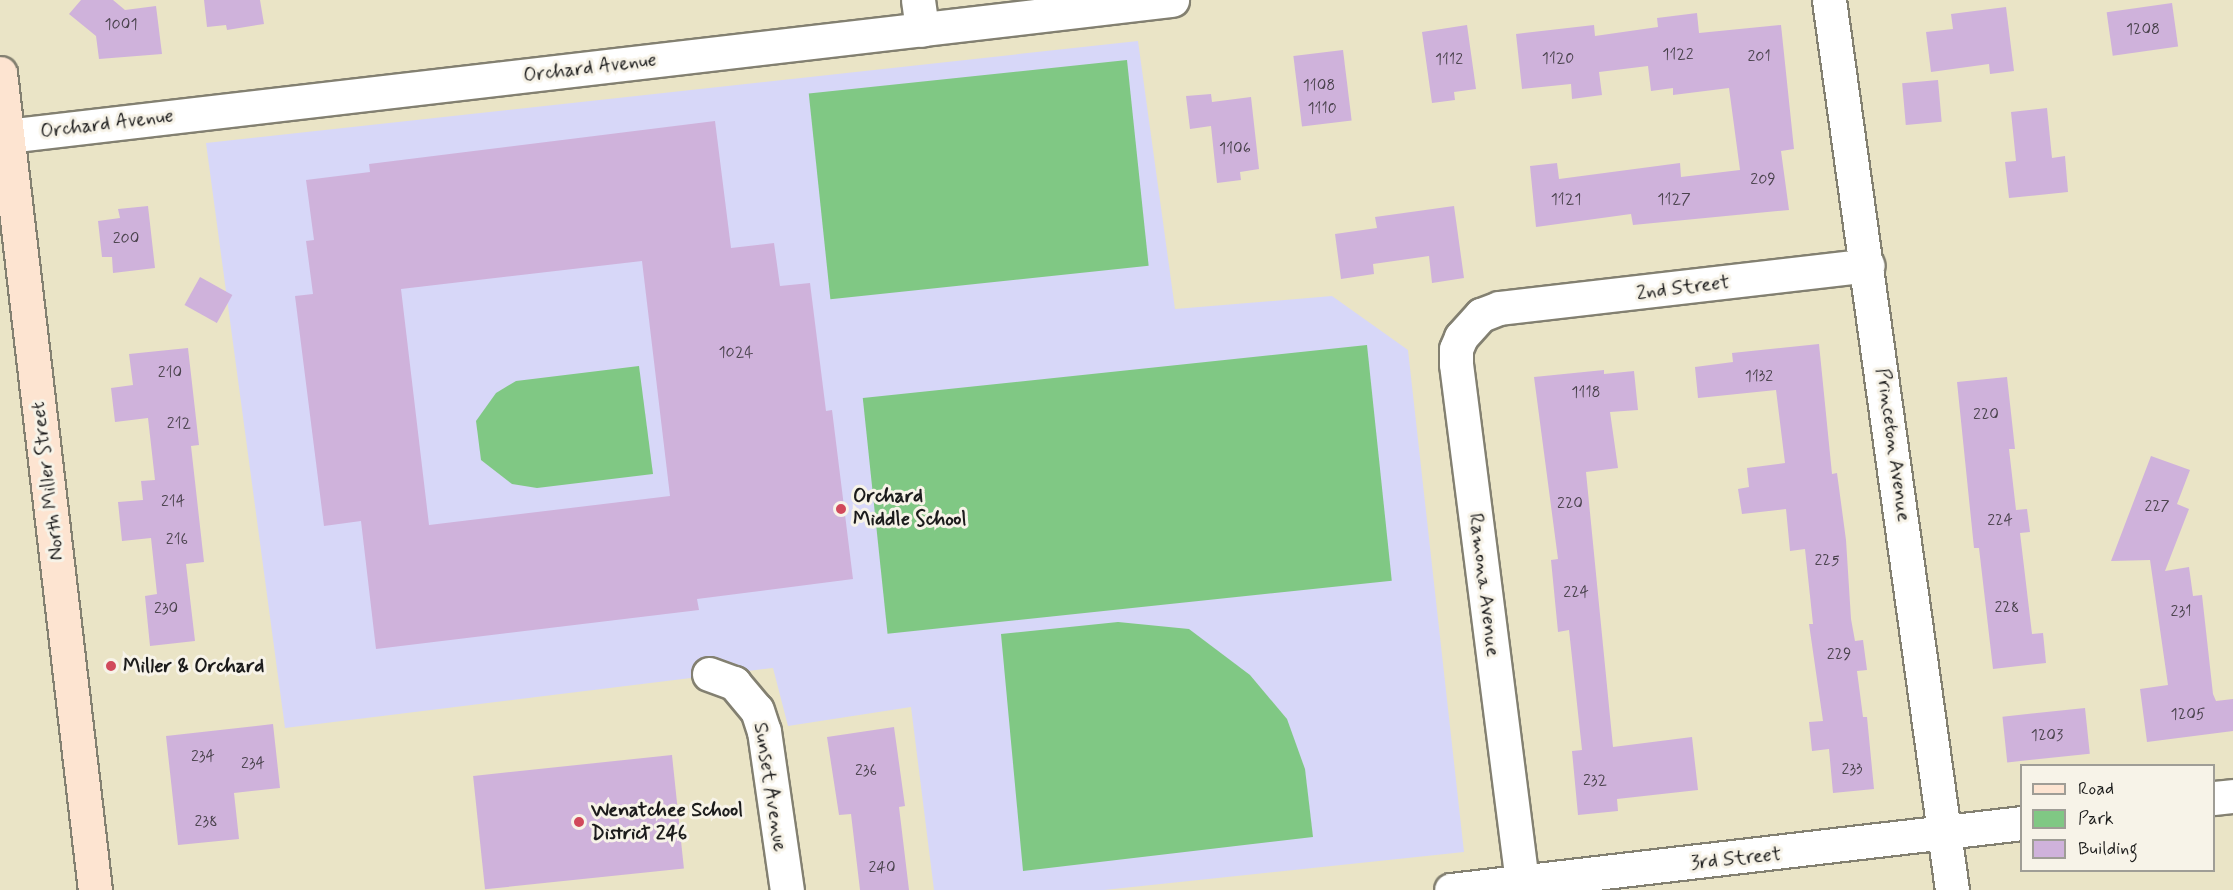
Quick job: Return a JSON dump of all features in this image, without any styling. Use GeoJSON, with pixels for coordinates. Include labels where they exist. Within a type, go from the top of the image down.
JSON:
{"type":"FeatureCollection","features":[{"type":"Feature","properties":{"kind":"main road","name":"North Miller Street"},"geometry":{"type":"LineString","coordinates":[[0,73],[95,890]]}},
{"type":"Feature","properties":{"kind":"street","name":"Orchard Avenue"},"geometry":{"type":"LineString","coordinates":[[7,136],[920,15],[1172,0]]}},
{"type":"Feature","properties":{"kind":"street","name":"Princeton Avenue"},"geometry":{"type":"LineString","coordinates":[[1828,0],[1860,235],[1868,265],[1947,832],[1952,890]]}},
{"type":"Feature","properties":{"kind":"street","name":"2nd Street"},"geometry":{"type":"LineString","coordinates":[[1499,309],[1868,265]]}},
{"type":"Feature","properties":{"kind":"street","name":"Ramona Avenue"},"geometry":{"type":"LineString","coordinates":[[1499,309],[1481,315],[1461,337],[1456,349],[1456,364],[1522,882]]}},
{"type":"Feature","properties":{"kind":"street","name":"Sunset Avenue"},"geometry":{"type":"LineString","coordinates":[[709,674],[735,683],[757,710],[764,731],[787,890]]}},
{"type":"Feature","properties":{"kind":"street"},"geometry":{"type":"LineString","coordinates":[[2215,798],[2233,796]]}},
{"type":"Feature","properties":{"kind":"street","name":"3rd Street"},"geometry":{"type":"LineString","coordinates":[[1451,890],[1522,882],[1583,883],[2020,823]]}},
{"type":"Feature","properties":{"kind":"shaded area","name":"Orchard Middle School"},"geometry":{"type":"Polygon","coordinates":[[[1138,41],[1175,309],[1332,296],[1408,350],[1464,852],[1104,890],[934,890],[911,707],[788,726],[773,668],[285,728],[206,143],[1138,41]]]}},
{"type":"Feature","properties":{"kind":"green space"},"geometry":{"type":"Polygon","coordinates":[[[1127,60],[1149,266],[830,299],[809,93],[1127,60]]]}},
{"type":"Feature","properties":{"kind":"green space"},"geometry":{"type":"Polygon","coordinates":[[[1367,345],[1392,581],[888,634],[863,398],[1367,345]]]}},
{"type":"Feature","properties":{"kind":"green space"},"geometry":{"type":"Polygon","coordinates":[[[639,366],[653,474],[537,488],[512,484],[481,460],[476,421],[496,393],[516,381],[639,366]]]}},
{"type":"Feature","properties":{"kind":"green space"},"geometry":{"type":"Polygon","coordinates":[[[1118,622],[1189,629],[1250,675],[1287,719],[1305,769],[1313,837],[1023,871],[1001,634],[1118,622]]]}},
{"type":"Feature","properties":{"kind":"building"},"geometry":{"type":"Polygon","coordinates":[[[81,0],[113,0],[125,10],[156,6],[162,54],[99,59],[96,36],[69,14],[81,0]]]}},
{"type":"Feature","properties":{"kind":"building"},"geometry":{"type":"Polygon","coordinates":[[[204,0],[260,0],[264,24],[227,30],[226,25],[207,27],[204,0]]]}},
{"type":"Feature","properties":{"kind":"building"},"geometry":{"type":"Polygon","coordinates":[[[2172,3],[2178,47],[2113,56],[2107,12],[2172,3]]]}},
{"type":"Feature","properties":{"kind":"building"},"geometry":{"type":"Polygon","coordinates":[[[2006,7],[2014,71],[1990,74],[1989,64],[1931,72],[1926,32],[1953,29],[1951,14],[2006,7]]]}},
{"type":"Feature","properties":{"kind":"building"},"geometry":{"type":"Polygon","coordinates":[[[1697,13],[1699,33],[1781,25],[1794,149],[1781,151],[1789,210],[1633,225],[1631,214],[1536,227],[1530,166],[1557,163],[1559,179],[1680,163],[1681,177],[1740,170],[1729,88],[1673,95],[1673,88],[1651,91],[1648,66],[1599,72],[1602,95],[1572,99],[1571,84],[1522,89],[1516,34],[1594,25],[1595,36],[1658,27],[1657,18],[1697,13]]]}},
{"type":"Feature","properties":{"kind":"building"},"geometry":{"type":"Polygon","coordinates":[[[1467,25],[1476,89],[1454,92],[1455,100],[1432,103],[1422,32],[1467,25]]]}},
{"type":"Feature","properties":{"kind":"building"},"geometry":{"type":"Polygon","coordinates":[[[1343,50],[1352,120],[1302,127],[1293,56],[1343,50]]]}},
{"type":"Feature","properties":{"kind":"building"},"geometry":{"type":"Polygon","coordinates":[[[1938,80],[1942,122],[1906,125],[1902,83],[1938,80]]]}},
{"type":"Feature","properties":{"kind":"building"},"geometry":{"type":"Polygon","coordinates":[[[1211,94],[1212,102],[1251,97],[1259,169],[1240,172],[1241,180],[1217,183],[1211,126],[1190,129],[1186,96],[1211,94]]]}},
{"type":"Feature","properties":{"kind":"building"},"geometry":{"type":"Polygon","coordinates":[[[2047,108],[2052,158],[2065,156],[2068,192],[2009,198],[2005,162],[2016,161],[2011,112],[2047,108]]]}},
{"type":"Feature","properties":{"kind":"building"},"geometry":{"type":"Polygon","coordinates":[[[715,121],[731,248],[774,243],[780,286],[810,283],[826,411],[832,410],[853,579],[697,599],[699,610],[376,649],[361,521],[324,526],[295,296],[313,294],[306,241],[314,240],[306,180],[370,172],[369,164],[715,121]],[[642,261],[401,289],[429,525],[670,496],[642,261]]]}},
{"type":"Feature","properties":{"kind":"building"},"geometry":{"type":"Polygon","coordinates":[[[148,206],[155,268],[113,273],[112,257],[102,257],[98,221],[120,218],[118,209],[148,206]]]}},
{"type":"Feature","properties":{"kind":"building"},"geometry":{"type":"Polygon","coordinates":[[[1454,206],[1464,278],[1432,283],[1429,256],[1373,264],[1374,274],[1341,279],[1335,234],[1377,228],[1375,217],[1454,206]]]}},
{"type":"Feature","properties":{"kind":"building"},"geometry":{"type":"Polygon","coordinates":[[[200,277],[232,295],[217,323],[184,305],[200,277]]]}},
{"type":"Feature","properties":{"kind":"building"},"geometry":{"type":"Polygon","coordinates":[[[1819,344],[1832,474],[1837,473],[1846,540],[1851,619],[1855,641],[1863,640],[1867,670],[1857,671],[1863,717],[1867,717],[1874,789],[1833,793],[1829,749],[1812,751],[1809,722],[1823,721],[1809,624],[1813,624],[1805,549],[1790,551],[1786,509],[1742,514],[1738,489],[1749,487],[1747,468],[1785,463],[1776,390],[1698,398],[1695,367],[1733,362],[1732,353],[1819,344]]]}},
{"type":"Feature","properties":{"kind":"building"},"geometry":{"type":"Polygon","coordinates":[[[188,348],[199,445],[191,446],[204,562],[186,564],[195,641],[150,646],[145,596],[157,594],[151,538],[122,541],[118,502],[143,500],[141,481],[155,480],[148,418],[115,422],[111,388],[133,385],[129,354],[188,348]]]}},
{"type":"Feature","properties":{"kind":"building"},"geometry":{"type":"Polygon","coordinates":[[[1604,370],[1604,374],[1634,371],[1638,410],[1610,412],[1618,468],[1586,472],[1613,747],[1692,737],[1698,790],[1617,799],[1618,811],[1578,815],[1572,751],[1582,750],[1569,630],[1558,632],[1551,560],[1558,559],[1534,377],[1604,370]]]}},
{"type":"Feature","properties":{"kind":"building"},"geometry":{"type":"Polygon","coordinates":[[[2007,377],[2015,449],[2009,449],[2016,510],[2027,509],[2030,532],[2020,533],[2032,634],[2043,633],[2046,663],[1993,669],[1979,548],[1974,548],[1957,382],[2007,377]]]}},
{"type":"Feature","properties":{"kind":"building"},"geometry":{"type":"Polygon","coordinates":[[[2151,456],[2190,470],[2177,504],[2189,509],[2165,571],[2189,567],[2193,596],[2202,595],[2213,694],[2216,701],[2233,699],[2233,731],[2147,742],[2140,689],[2168,685],[2150,560],[2111,561],[2151,456]]]}},
{"type":"Feature","properties":{"kind":"building"},"geometry":{"type":"Polygon","coordinates":[[[2085,708],[2090,754],[2007,762],[2002,717],[2085,708]]]}},
{"type":"Feature","properties":{"kind":"building"},"geometry":{"type":"Polygon","coordinates":[[[273,724],[280,788],[234,793],[239,839],[178,845],[166,736],[273,724]]]}},
{"type":"Feature","properties":{"kind":"building"},"geometry":{"type":"Polygon","coordinates":[[[894,727],[905,806],[899,807],[909,890],[860,890],[851,814],[839,815],[827,737],[894,727]]]}},
{"type":"Feature","properties":{"kind":"building","name":"Wenatchee School District 246"},"geometry":{"type":"Polygon","coordinates":[[[672,755],[684,868],[485,889],[473,776],[672,755]]]}},
{"type":"Feature","properties":{"kind":"place","name":"Orchard Middle School"},"geometry":{"type":"Point","coordinates":[841,509]}},
{"type":"Feature","properties":{"kind":"place","name":"Miller & Orchard"},"geometry":{"type":"Point","coordinates":[111,666]}},
{"type":"Feature","properties":{"kind":"place","name":"Wenatchee School District 246"},"geometry":{"type":"Point","coordinates":[579,822]}}]}
